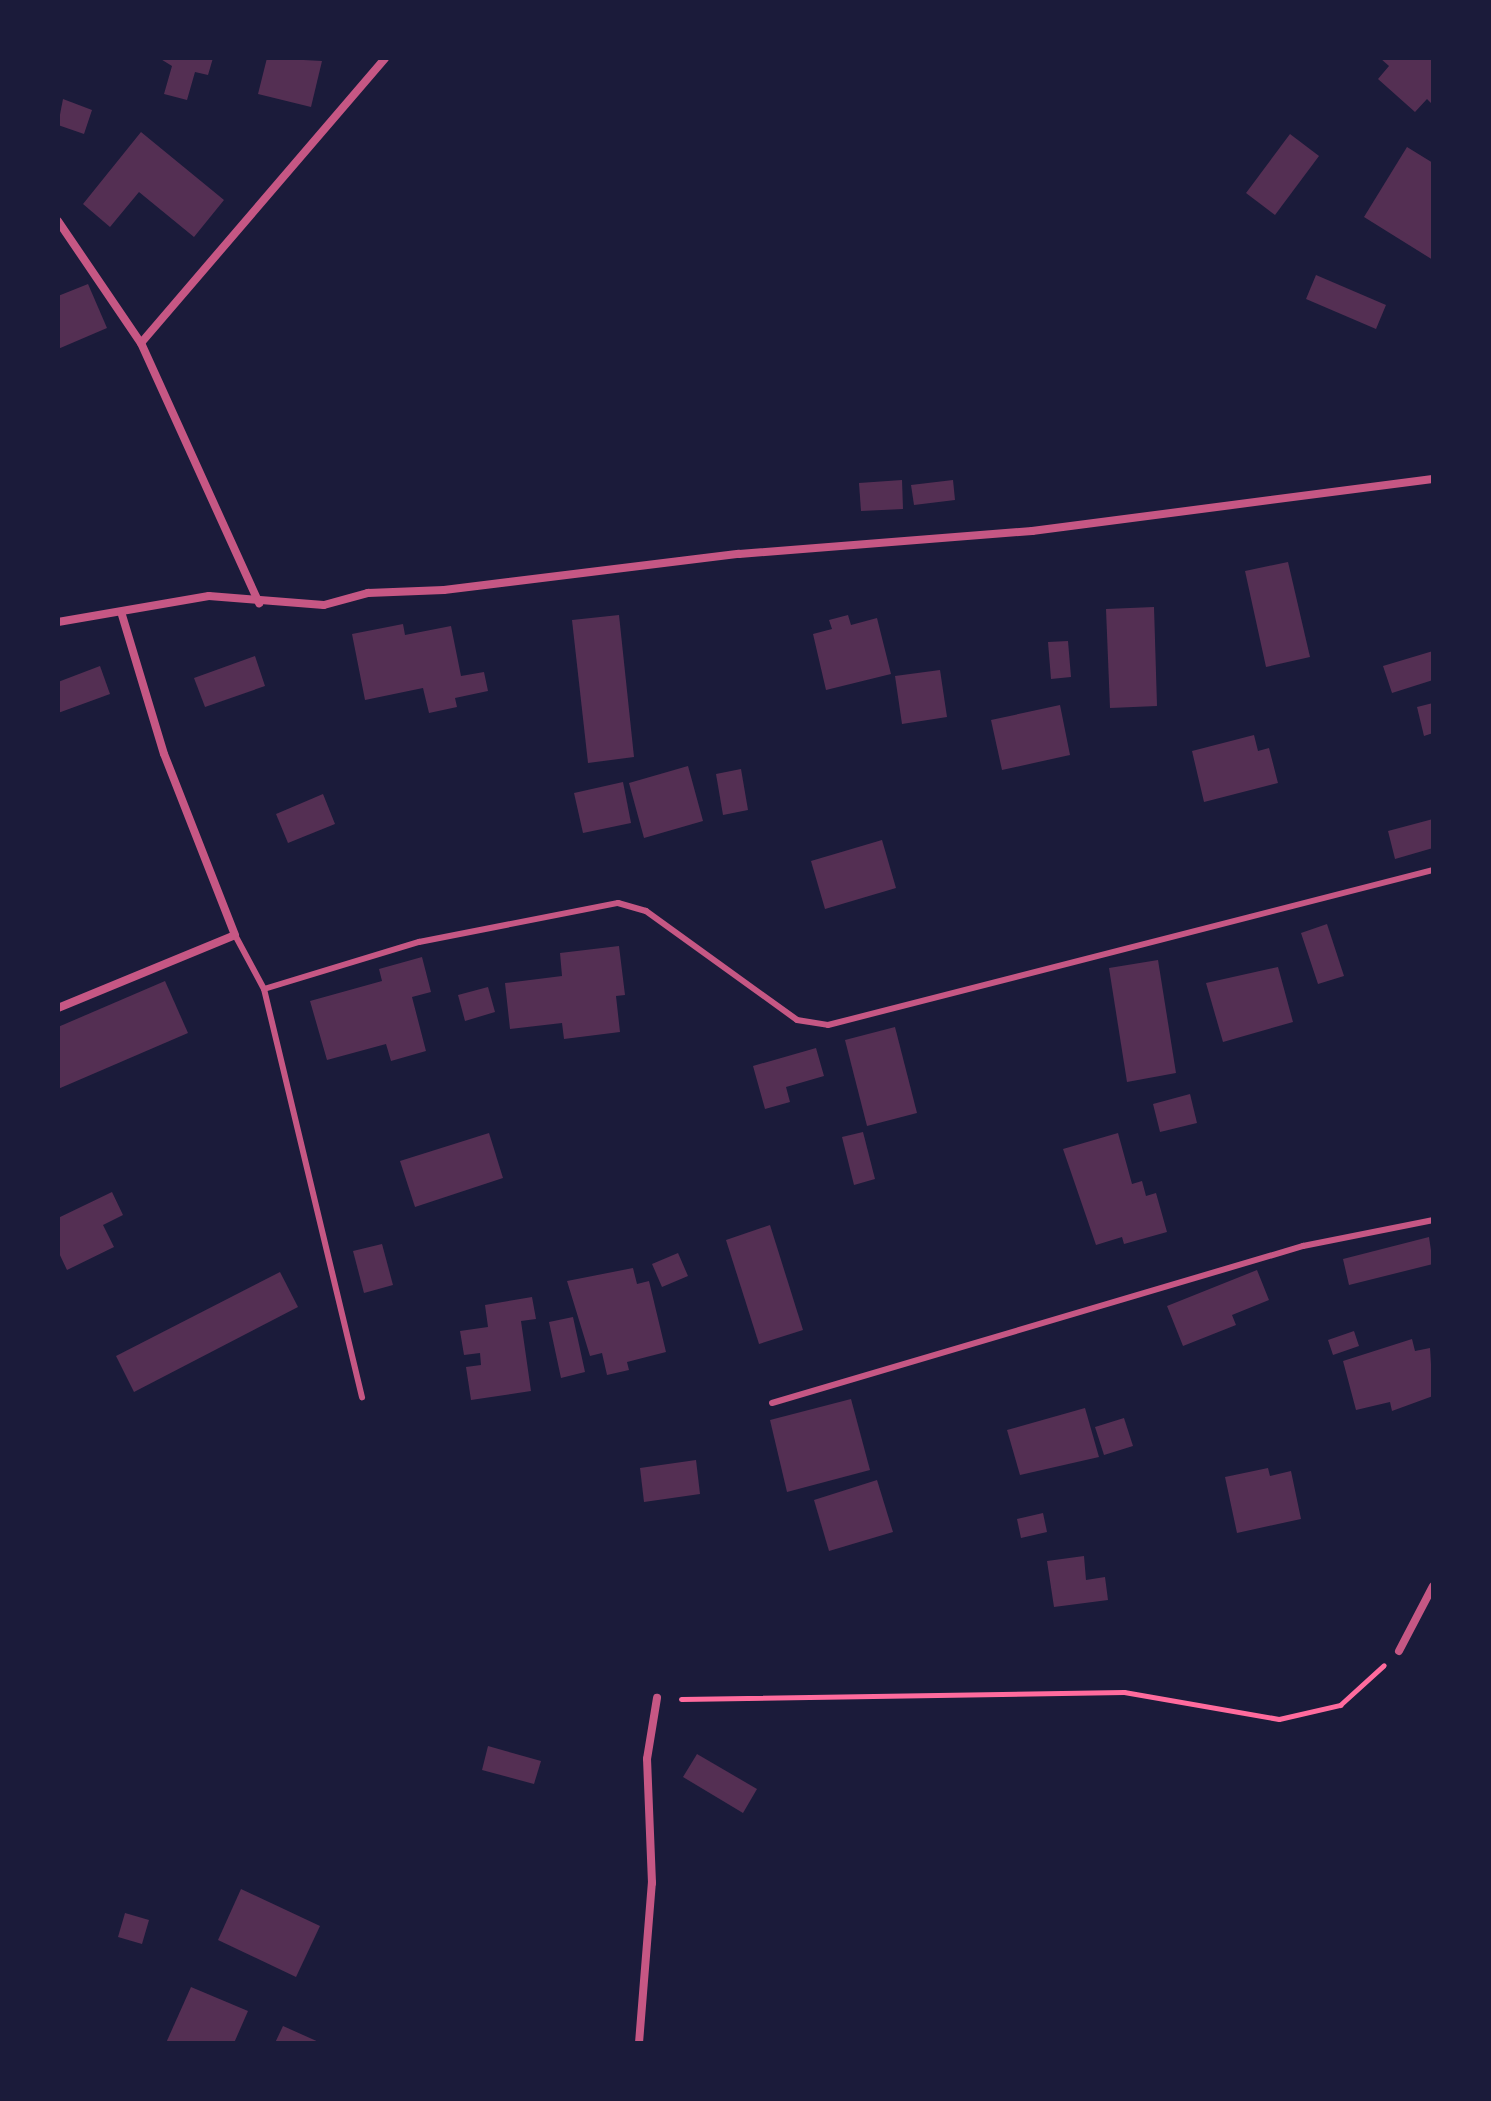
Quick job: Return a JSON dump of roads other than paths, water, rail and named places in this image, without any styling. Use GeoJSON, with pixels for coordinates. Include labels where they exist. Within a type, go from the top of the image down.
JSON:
{"type":"FeatureCollection","features":[{"type":"Feature","properties":{"kind":"street"},"geometry":{"type":"LineString","coordinates":[[141,343],[385,58]]}},
{"type":"Feature","properties":{"kind":"street"},"geometry":{"type":"LineString","coordinates":[[58,221],[141,343],[259,603]]}},
{"type":"Feature","properties":{"kind":"street"},"geometry":{"type":"LineString","coordinates":[[58,622],[209,596],[259,603],[324,605],[368,593],[444,590],[615,567],[1032,531],[1433,479]]}},
{"type":"Feature","properties":{"kind":"street"},"geometry":{"type":"LineString","coordinates":[[58,1008],[235,935],[164,754],[121,612]]}},
{"type":"Feature","properties":{"kind":"street"},"geometry":{"type":"LineString","coordinates":[[1399,1651],[1433,1586]]}},
{"type":"Feature","properties":{"kind":"street"},"geometry":{"type":"LineString","coordinates":[[639,2043],[652,1883],[647,1759],[657,1698]]}},
{"type":"Feature","properties":{"kind":"lane"},"geometry":{"type":"LineString","coordinates":[[264,989],[419,942],[618,903],[646,911],[797,1020],[828,1025],[1433,870]]}},
{"type":"Feature","properties":{"kind":"lane"},"geometry":{"type":"LineString","coordinates":[[235,935],[264,989],[362,1397]]}},
{"type":"Feature","properties":{"kind":"lane"},"geometry":{"type":"LineString","coordinates":[[772,1403],[1303,1246],[1433,1220]]}}]}
